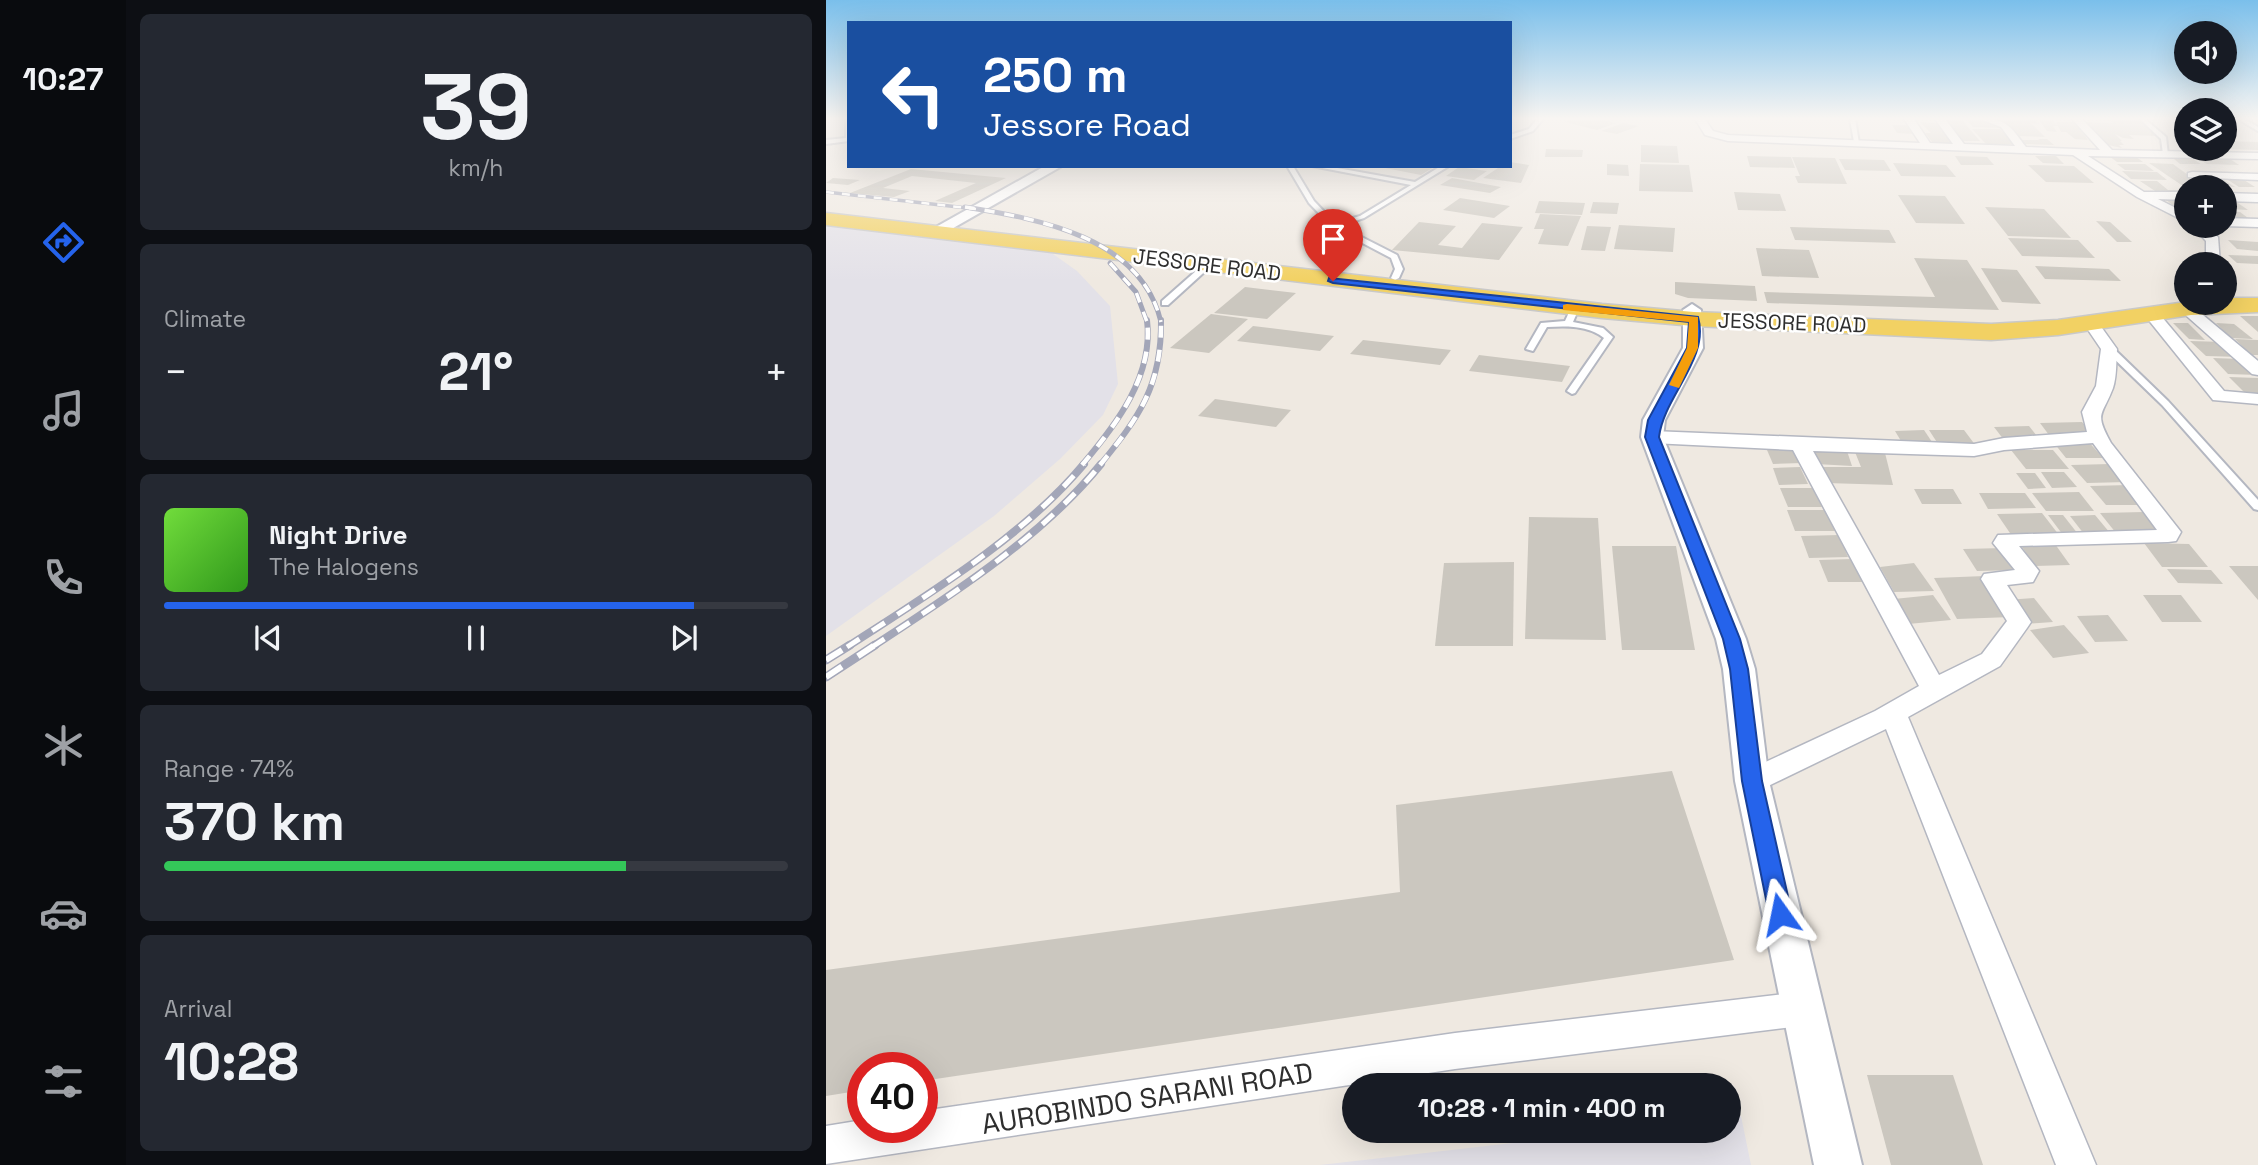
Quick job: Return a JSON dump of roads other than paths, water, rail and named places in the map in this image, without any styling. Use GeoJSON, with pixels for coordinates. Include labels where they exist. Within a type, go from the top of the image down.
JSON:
{"type":"FeatureCollection","features":[{"type":"Feature","properties":{"kind":"main road","name":"JESSORE ROAD"},"geometry":{"type":"LineString","coordinates":[[826,213],[1572,316],[1693,314],[2001,323],[2174,304]]}},
{"type":"Feature","properties":{"kind":"main road","name":"JESSORE ROAD"},"geometry":{"type":"LineString","coordinates":[[826,219],[1395,278],[1693,314],[1991,332],[2031,331],[2092,324],[2174,306]]}},
{"type":"Feature","properties":{"kind":"main road","name":"JESSORE ROAD"},"geometry":{"type":"LineString","coordinates":[[2237,299],[2258,298]]}},
{"type":"Feature","properties":{"kind":"main road","name":"JESSORE ROAD"},"geometry":{"type":"LineString","coordinates":[[2237,302],[2258,305]]}},
{"type":"Feature","properties":{"kind":"street"},"geometry":{"type":"LineString","coordinates":[[941,229],[1042,173]]}},
{"type":"Feature","properties":{"kind":"street"},"geometry":{"type":"LineString","coordinates":[[2110,173],[2141,195],[2174,212]]}},
{"type":"Feature","properties":{"kind":"street"},"geometry":{"type":"LineString","coordinates":[[2237,176],[2258,177]]}},
{"type":"Feature","properties":{"kind":"street"},"geometry":{"type":"LineString","coordinates":[[2141,195],[2174,196]]}},
{"type":"Feature","properties":{"kind":"street"},"geometry":{"type":"LineString","coordinates":[[2237,197],[2258,198]]}},
{"type":"Feature","properties":{"kind":"street"},"geometry":{"type":"LineString","coordinates":[[2237,222],[2258,223]]}},
{"type":"Feature","properties":{"kind":"street"},"geometry":{"type":"LineString","coordinates":[[2151,313],[2198,367],[2219,397],[2257,399]]}},
{"type":"Feature","properties":{"kind":"street"},"geometry":{"type":"LineString","coordinates":[[1693,314],[1693,348],[1654,420],[1652,437],[1731,639],[1739,669],[1752,781],[1838,1165]]}},
{"type":"Feature","properties":{"kind":"street"},"geometry":{"type":"LineString","coordinates":[[2200,315],[2258,370]]}},
{"type":"Feature","properties":{"kind":"street"},"geometry":{"type":"LineString","coordinates":[[1752,781],[1893,713],[1991,660],[2018,622],[1991,581],[1995,577],[2028,575],[2028,571],[2004,541],[2168,536],[2170,532],[2093,427],[2091,412],[2105,386],[2109,349],[2092,324]]}},
{"type":"Feature","properties":{"kind":"street"},"geometry":{"type":"LineString","coordinates":[[1652,437],[1974,450],[2004,444],[2099,438]]}},
{"type":"Feature","properties":{"kind":"street"},"geometry":{"type":"LineString","coordinates":[[1800,445],[1934,690]]}},
{"type":"Feature","properties":{"kind":"street"},"geometry":{"type":"LineString","coordinates":[[1893,713],[2076,1165]]}},
{"type":"Feature","properties":{"kind":"street","name":"AUROBINDO SARANI ROAD"},"geometry":{"type":"LineString","coordinates":[[826,1145],[1455,1051],[1801,1009]]}},
{"type":"Feature","properties":{"kind":"lane"},"geometry":{"type":"LineString","coordinates":[[1294,173],[1316,209],[1334,226],[1394,257],[1399,269],[1395,278]]}},
{"type":"Feature","properties":{"kind":"lane"},"geometry":{"type":"LineString","coordinates":[[1356,173],[1416,184]]}},
{"type":"Feature","properties":{"kind":"lane"},"geometry":{"type":"LineString","coordinates":[[1334,226],[1362,216],[1434,173]]}},
{"type":"Feature","properties":{"kind":"lane"},"geometry":{"type":"LineString","coordinates":[[1165,303],[1208,265]]}},
{"type":"Feature","properties":{"kind":"lane"},"geometry":{"type":"LineString","coordinates":[[1530,349],[1544,325],[1572,316],[1609,337],[1572,391]]}},
{"type":"Feature","properties":{"kind":"lane"},"geometry":{"type":"LineString","coordinates":[[2109,349],[2165,403],[2258,507]]}},
{"type":"Feature","properties":{"kind":"railway"},"geometry":{"type":"LineString","coordinates":[[826,192],[975,209]]}},
{"type":"Feature","properties":{"kind":"railway"},"geometry":{"type":"LineString","coordinates":[[965,207],[975,209]]}},
{"type":"Feature","properties":{"kind":"railway"},"geometry":{"type":"LineString","coordinates":[[975,209],[1054,226],[1110,251],[1132,270],[1150,293],[1161,322]]}},
{"type":"Feature","properties":{"kind":"railway"},"geometry":{"type":"LineString","coordinates":[[1110,263],[1136,292],[1147,322]]}},
{"type":"Feature","properties":{"kind":"railway"},"geometry":{"type":"LineString","coordinates":[[1082,465],[1130,398],[1145,361],[1147,320]]}},
{"type":"Feature","properties":{"kind":"railway"},"geometry":{"type":"LineString","coordinates":[[1100,465],[1146,399],[1157,364],[1161,322]]}},
{"type":"Feature","properties":{"kind":"railway"},"geometry":{"type":"LineString","coordinates":[[847,647],[941,586],[1003,541],[1059,491],[1084,464]]}},
{"type":"Feature","properties":{"kind":"railway"},"geometry":{"type":"LineString","coordinates":[[874,646],[964,585],[1023,540],[1077,491],[1101,464]]}},
{"type":"Feature","properties":{"kind":"railway"},"geometry":{"type":"LineString","coordinates":[[826,660],[850,645]]}},
{"type":"Feature","properties":{"kind":"railway"},"geometry":{"type":"LineString","coordinates":[[826,677],[874,646]]}}]}
